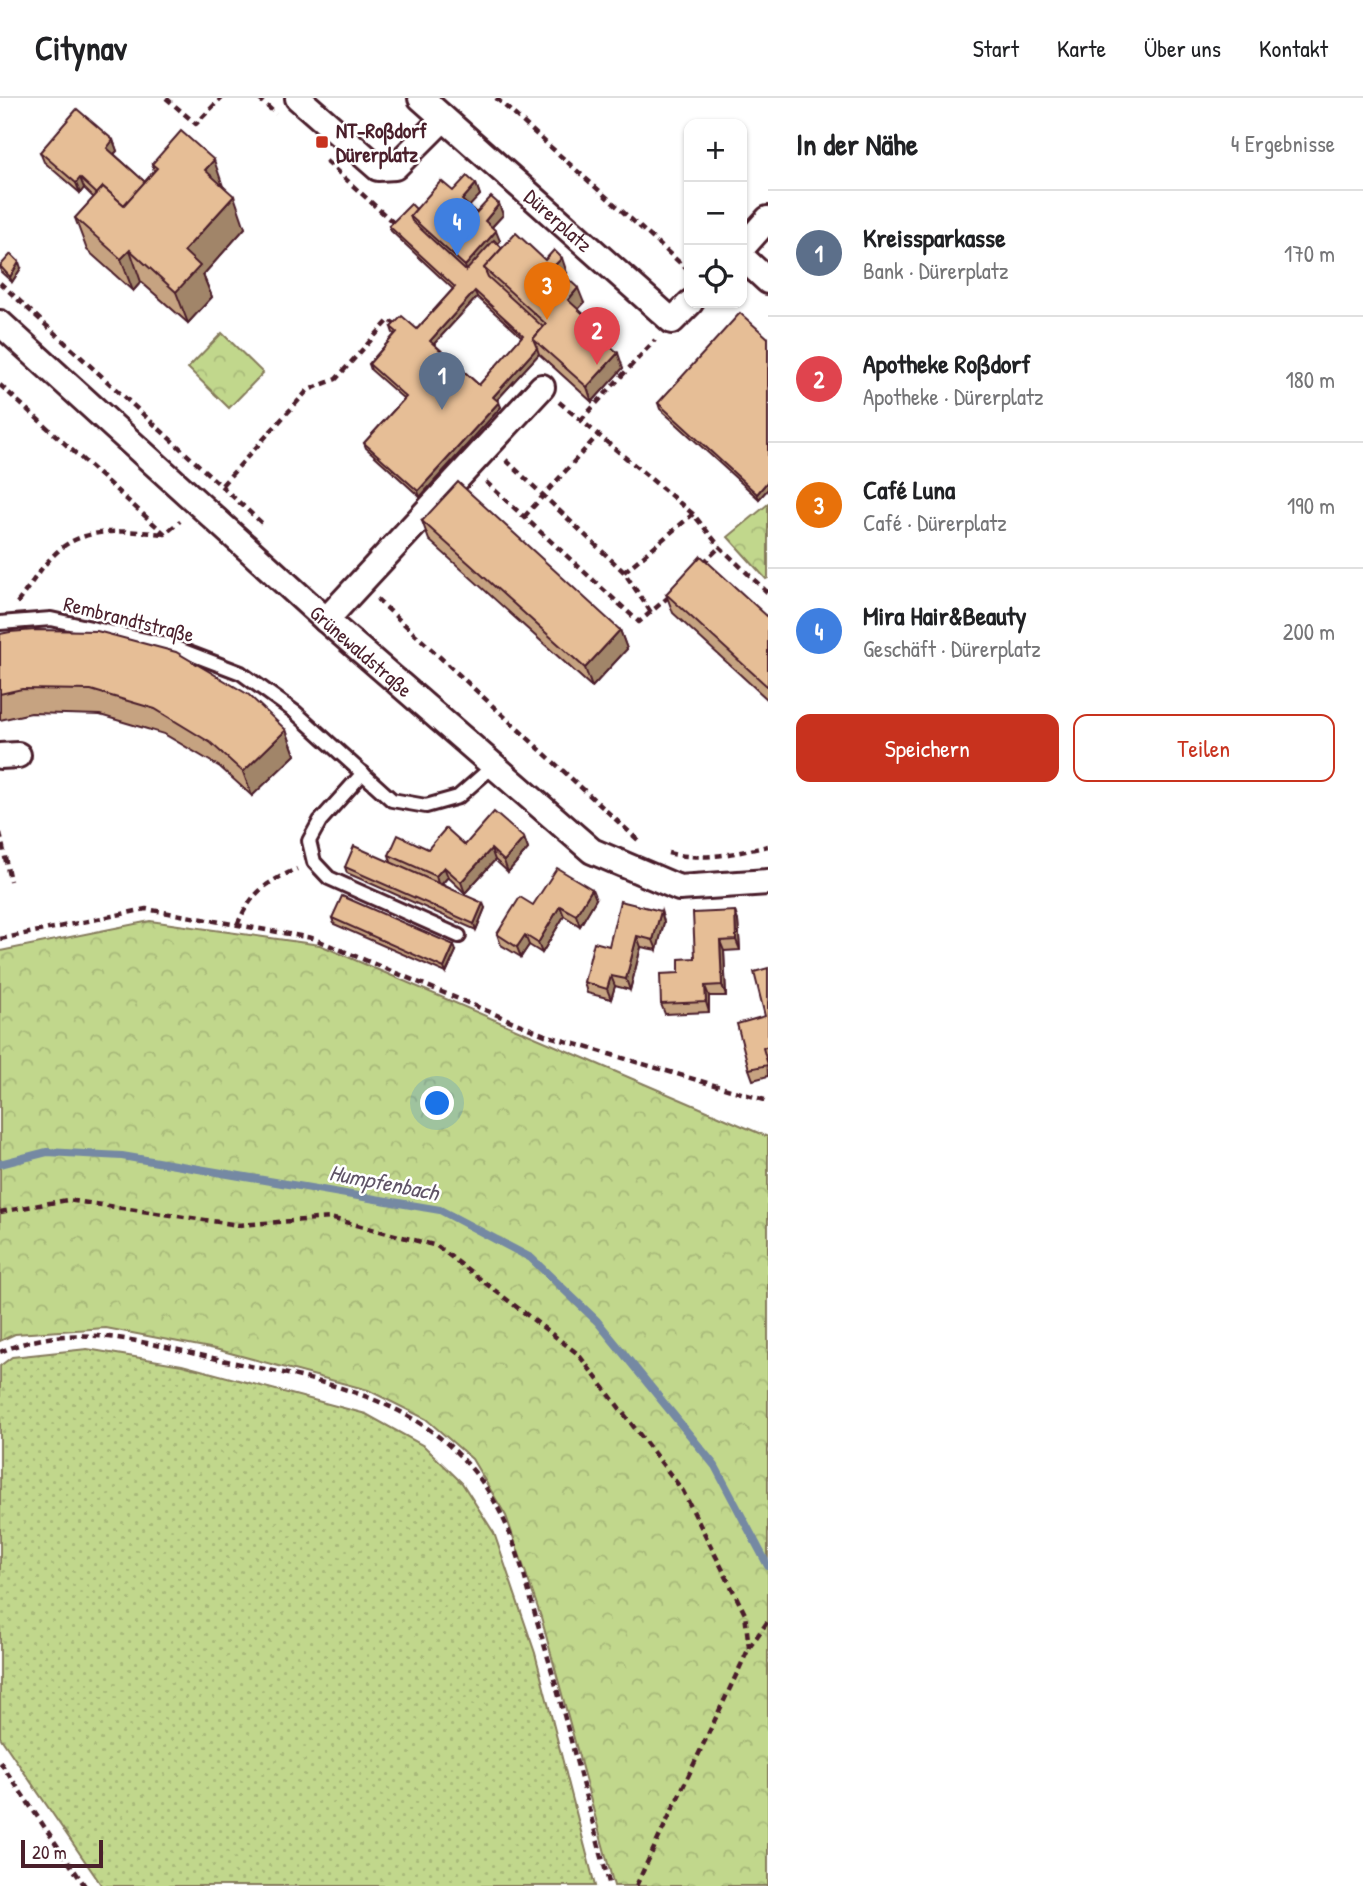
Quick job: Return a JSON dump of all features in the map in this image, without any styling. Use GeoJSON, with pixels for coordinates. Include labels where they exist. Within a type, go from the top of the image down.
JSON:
{"type":"FeatureCollection","features":[{"type":"Feature","properties":{"kind":"street"},"geometry":{"type":"LineString","coordinates":[[298,98],[378,168],[395,167],[443,119]]}},
{"type":"Feature","properties":{"kind":"street","name":"Dürerplatz"},"geometry":{"type":"LineString","coordinates":[[421,98],[672,321]]}},
{"type":"Feature","properties":{"kind":"street"},"geometry":{"type":"LineString","coordinates":[[745,245],[768,219]]}},
{"type":"Feature","properties":{"kind":"street"},"geometry":{"type":"LineString","coordinates":[[747,262],[768,281]]}},
{"type":"Feature","properties":{"kind":"street"},"geometry":{"type":"LineString","coordinates":[[672,321],[685,308]]}},
{"type":"Feature","properties":{"kind":"street","name":"Grünewaldstraße"},"geometry":{"type":"LineString","coordinates":[[0,323],[326,621],[592,851],[680,888],[768,882]]}},
{"type":"Feature","properties":{"kind":"street"},"geometry":{"type":"LineString","coordinates":[[326,621],[542,387]]}},
{"type":"Feature","properties":{"kind":"lane","name":"Rembrandtstraße"},"geometry":{"type":"LineString","coordinates":[[0,623],[51,619],[168,645],[241,673],[295,712],[392,800],[426,806],[458,797],[492,767]]}},
{"type":"Feature","properties":{"kind":"lane"},"geometry":{"type":"LineString","coordinates":[[363,773],[320,821],[309,841],[314,862],[329,878],[458,936]]}},
{"type":"Feature","properties":{"kind":"path"},"geometry":{"type":"LineString","coordinates":[[166,98],[196,124],[221,98]]}},
{"type":"Feature","properties":{"kind":"path"},"geometry":{"type":"LineString","coordinates":[[496,98],[684,267]]}},
{"type":"Feature","properties":{"kind":"path"},"geometry":{"type":"LineString","coordinates":[[0,283],[274,534]]}},
{"type":"Feature","properties":{"kind":"path"},"geometry":{"type":"LineString","coordinates":[[222,485],[308,390],[336,379],[389,320],[399,327]]}},
{"type":"Feature","properties":{"kind":"path"},"geometry":{"type":"LineString","coordinates":[[580,421],[672,321]]}},
{"type":"Feature","properties":{"kind":"path"},"geometry":{"type":"LineString","coordinates":[[0,385],[165,534]]}},
{"type":"Feature","properties":{"kind":"path"},"geometry":{"type":"LineString","coordinates":[[542,387],[693,514],[720,547],[768,593]]}},
{"type":"Feature","properties":{"kind":"path"},"geometry":{"type":"LineString","coordinates":[[524,517],[597,436]]}},
{"type":"Feature","properties":{"kind":"path"},"geometry":{"type":"LineString","coordinates":[[489,444],[624,572],[652,614]]}},
{"type":"Feature","properties":{"kind":"path"},"geometry":{"type":"LineString","coordinates":[[469,467],[639,622],[652,614],[681,585]]}},
{"type":"Feature","properties":{"kind":"path"},"geometry":{"type":"LineString","coordinates":[[0,623],[59,549],[89,535],[130,531],[165,534],[200,505]]}},
{"type":"Feature","properties":{"kind":"path"},"geometry":{"type":"LineString","coordinates":[[624,572],[693,514]]}},
{"type":"Feature","properties":{"kind":"path"},"geometry":{"type":"LineString","coordinates":[[700,566],[720,547]]}},
{"type":"Feature","properties":{"kind":"path"},"geometry":{"type":"LineString","coordinates":[[361,584],[637,839],[647,845]]}},
{"type":"Feature","properties":{"kind":"path"},"geometry":{"type":"LineString","coordinates":[[0,833],[10,881]]}},
{"type":"Feature","properties":{"kind":"path"},"geometry":{"type":"LineString","coordinates":[[657,850],[686,857],[727,856],[768,846]]}},
{"type":"Feature","properties":{"kind":"path"},"geometry":{"type":"LineString","coordinates":[[237,925],[246,905],[267,882],[314,862]]}},
{"type":"Feature","properties":{"kind":"path"},"geometry":{"type":"LineString","coordinates":[[0,939],[146,909],[312,938],[545,1035],[768,1101]]}},
{"type":"Feature","properties":{"kind":"path"},"geometry":{"type":"LineString","coordinates":[[0,1212],[67,1200],[239,1225],[330,1218],[437,1246],[578,1354],[683,1491],[745,1614],[749,1648]]}},
{"type":"Feature","properties":{"kind":"path"},"geometry":{"type":"LineString","coordinates":[[0,1352],[26,1340],[57,1334],[131,1340],[308,1380],[366,1397],[420,1423],[451,1448],[480,1479],[497,1506],[515,1547],[553,1672],[610,1886]]}},
{"type":"Feature","properties":{"kind":"path"},"geometry":{"type":"LineString","coordinates":[[636,1886],[749,1648],[768,1621]]}},
{"type":"Feature","properties":{"kind":"path"},"geometry":{"type":"LineString","coordinates":[[0,1762],[85,1886]]}},
{"type":"Feature","properties":{"kind":"green space"},"geometry":{"type":"Polygon","coordinates":[[[222,333],[263,373],[229,408],[188,368],[222,333]]]}},
{"type":"Feature","properties":{"kind":"green space"},"geometry":{"type":"Polygon","coordinates":[[[768,504],[768,578],[766,579],[728,537],[768,504]]]}},
{"type":"Feature","properties":{"kind":"green space"},"geometry":{"type":"Polygon","coordinates":[[[150,921],[320,945],[768,1137],[768,1886],[614,1886],[541,1617],[506,1516],[472,1459],[426,1419],[368,1390],[215,1349],[106,1328],[15,1334],[0,1341],[0,951],[150,921]]]}},
{"type":"Feature","properties":{"kind":"green space"},"geometry":{"type":"Polygon","coordinates":[[[87,1349],[182,1365],[366,1414],[424,1446],[462,1483],[494,1533],[535,1653],[595,1886],[102,1886],[0,1737],[0,1366],[12,1357],[87,1349]]]}},
{"type":"Feature","properties":{"kind":"building"},"geometry":{"type":"Polygon","coordinates":[[[77,109],[113,140],[107,148],[145,182],[124,205],[103,187],[97,194],[80,178],[76,183],[40,152],[77,109]]]}},
{"type":"Feature","properties":{"kind":"building"},"geometry":{"type":"Polygon","coordinates":[[[181,131],[214,160],[205,170],[234,196],[184,251],[200,266],[176,292],[130,250],[121,259],[75,218],[103,187],[124,205],[157,168],[152,164],[181,131]]]}},
{"type":"Feature","properties":{"kind":"building"},"geometry":{"type":"Polygon","coordinates":[[[467,176],[476,184],[462,200],[476,213],[491,197],[499,204],[485,221],[496,231],[465,266],[410,216],[441,181],[453,191],[467,176]]]}},
{"type":"Feature","properties":{"kind":"building"},"geometry":{"type":"Polygon","coordinates":[[[411,204],[416,209],[410,216],[412,221],[466,271],[494,240],[502,248],[484,268],[488,277],[543,327],[533,339],[537,348],[493,397],[499,402],[418,491],[364,443],[406,397],[369,364],[397,332],[391,327],[402,316],[417,329],[455,287],[389,226],[411,204]],[[475,291],[430,341],[479,385],[523,335],[475,291]]]}},
{"type":"Feature","properties":{"kind":"building"},"geometry":{"type":"Polygon","coordinates":[[[516,233],[545,260],[554,250],[562,258],[554,266],[578,288],[568,300],[590,320],[595,315],[604,323],[595,332],[618,353],[587,387],[533,339],[546,324],[484,268],[516,233]]]}},
{"type":"Feature","properties":{"kind":"building"},"geometry":{"type":"Polygon","coordinates":[[[11,254],[19,262],[10,277],[0,266],[11,254]]]}},
{"type":"Feature","properties":{"kind":"building"},"geometry":{"type":"Polygon","coordinates":[[[740,313],[768,338],[768,481],[757,494],[658,403],[740,313]]]}},
{"type":"Feature","properties":{"kind":"building"},"geometry":{"type":"Polygon","coordinates":[[[458,482],[620,630],[585,668],[422,521],[458,482]]]}},
{"type":"Feature","properties":{"kind":"building"},"geometry":{"type":"Polygon","coordinates":[[[701,556],[768,617],[768,687],[666,594],[701,556]]]}},
{"type":"Feature","properties":{"kind":"building"},"geometry":{"type":"Polygon","coordinates":[[[35,630],[97,631],[176,652],[249,695],[286,730],[243,772],[211,743],[155,709],[91,690],[22,689],[0,694],[0,634],[35,630]]]}},
{"type":"Feature","properties":{"kind":"building"},"geometry":{"type":"Polygon","coordinates":[[[494,812],[524,838],[504,861],[491,849],[461,882],[444,867],[436,876],[389,855],[398,835],[428,849],[446,828],[465,845],[494,812]]]}},
{"type":"Feature","properties":{"kind":"building"},"geometry":{"type":"Polygon","coordinates":[[[354,846],[483,903],[474,924],[345,867],[354,846]]]}},
{"type":"Feature","properties":{"kind":"building"},"geometry":{"type":"Polygon","coordinates":[[[557,868],[592,889],[576,915],[560,906],[538,943],[525,935],[517,947],[497,934],[520,897],[533,905],[557,868]]]}},
{"type":"Feature","properties":{"kind":"building"},"geometry":{"type":"Polygon","coordinates":[[[342,896],[454,945],[444,968],[332,918],[342,896]]]}},
{"type":"Feature","properties":{"kind":"building"},"geometry":{"type":"Polygon","coordinates":[[[620,901],[661,911],[653,940],[637,936],[626,979],[611,976],[607,989],[584,982],[594,942],[609,946],[620,901]]]}},
{"type":"Feature","properties":{"kind":"building"},"geometry":{"type":"Polygon","coordinates":[[[735,911],[736,940],[720,941],[722,985],[705,986],[706,1002],[661,1004],[660,974],[679,973],[679,959],[695,958],[693,913],[735,911]]]}},
{"type":"Feature","properties":{"kind":"building"},"geometry":{"type":"Polygon","coordinates":[[[768,968],[768,1046],[763,1048],[768,1065],[749,1069],[737,1024],[765,1016],[754,972],[768,968]]]}},
{"type":"Feature","properties":{"kind":"waterway","name":"Humpfenbach"},"geometry":{"type":"LineString","coordinates":[[0,1164],[47,1152],[122,1156],[440,1210],[531,1258],[597,1321],[715,1466],[768,1566]]}},
{"type":"Feature","properties":{"kind":"place","name":"NT-Roßdorf Dürerplatz"},"geometry":{"type":"Point","coordinates":[322,142]}},
{"type":"Feature","properties":{"kind":"place","name":"Mira Hair&Beauty"},"geometry":{"type":"Point","coordinates":[457,256]}},
{"type":"Feature","properties":{"kind":"place","name":"Café Luna"},"geometry":{"type":"Point","coordinates":[547,320]}},
{"type":"Feature","properties":{"kind":"place","name":"Apotheke Roßdorf"},"geometry":{"type":"Point","coordinates":[597,365]}},
{"type":"Feature","properties":{"kind":"place","name":"Kreissparkasse"},"geometry":{"type":"Point","coordinates":[442,410]}}]}
